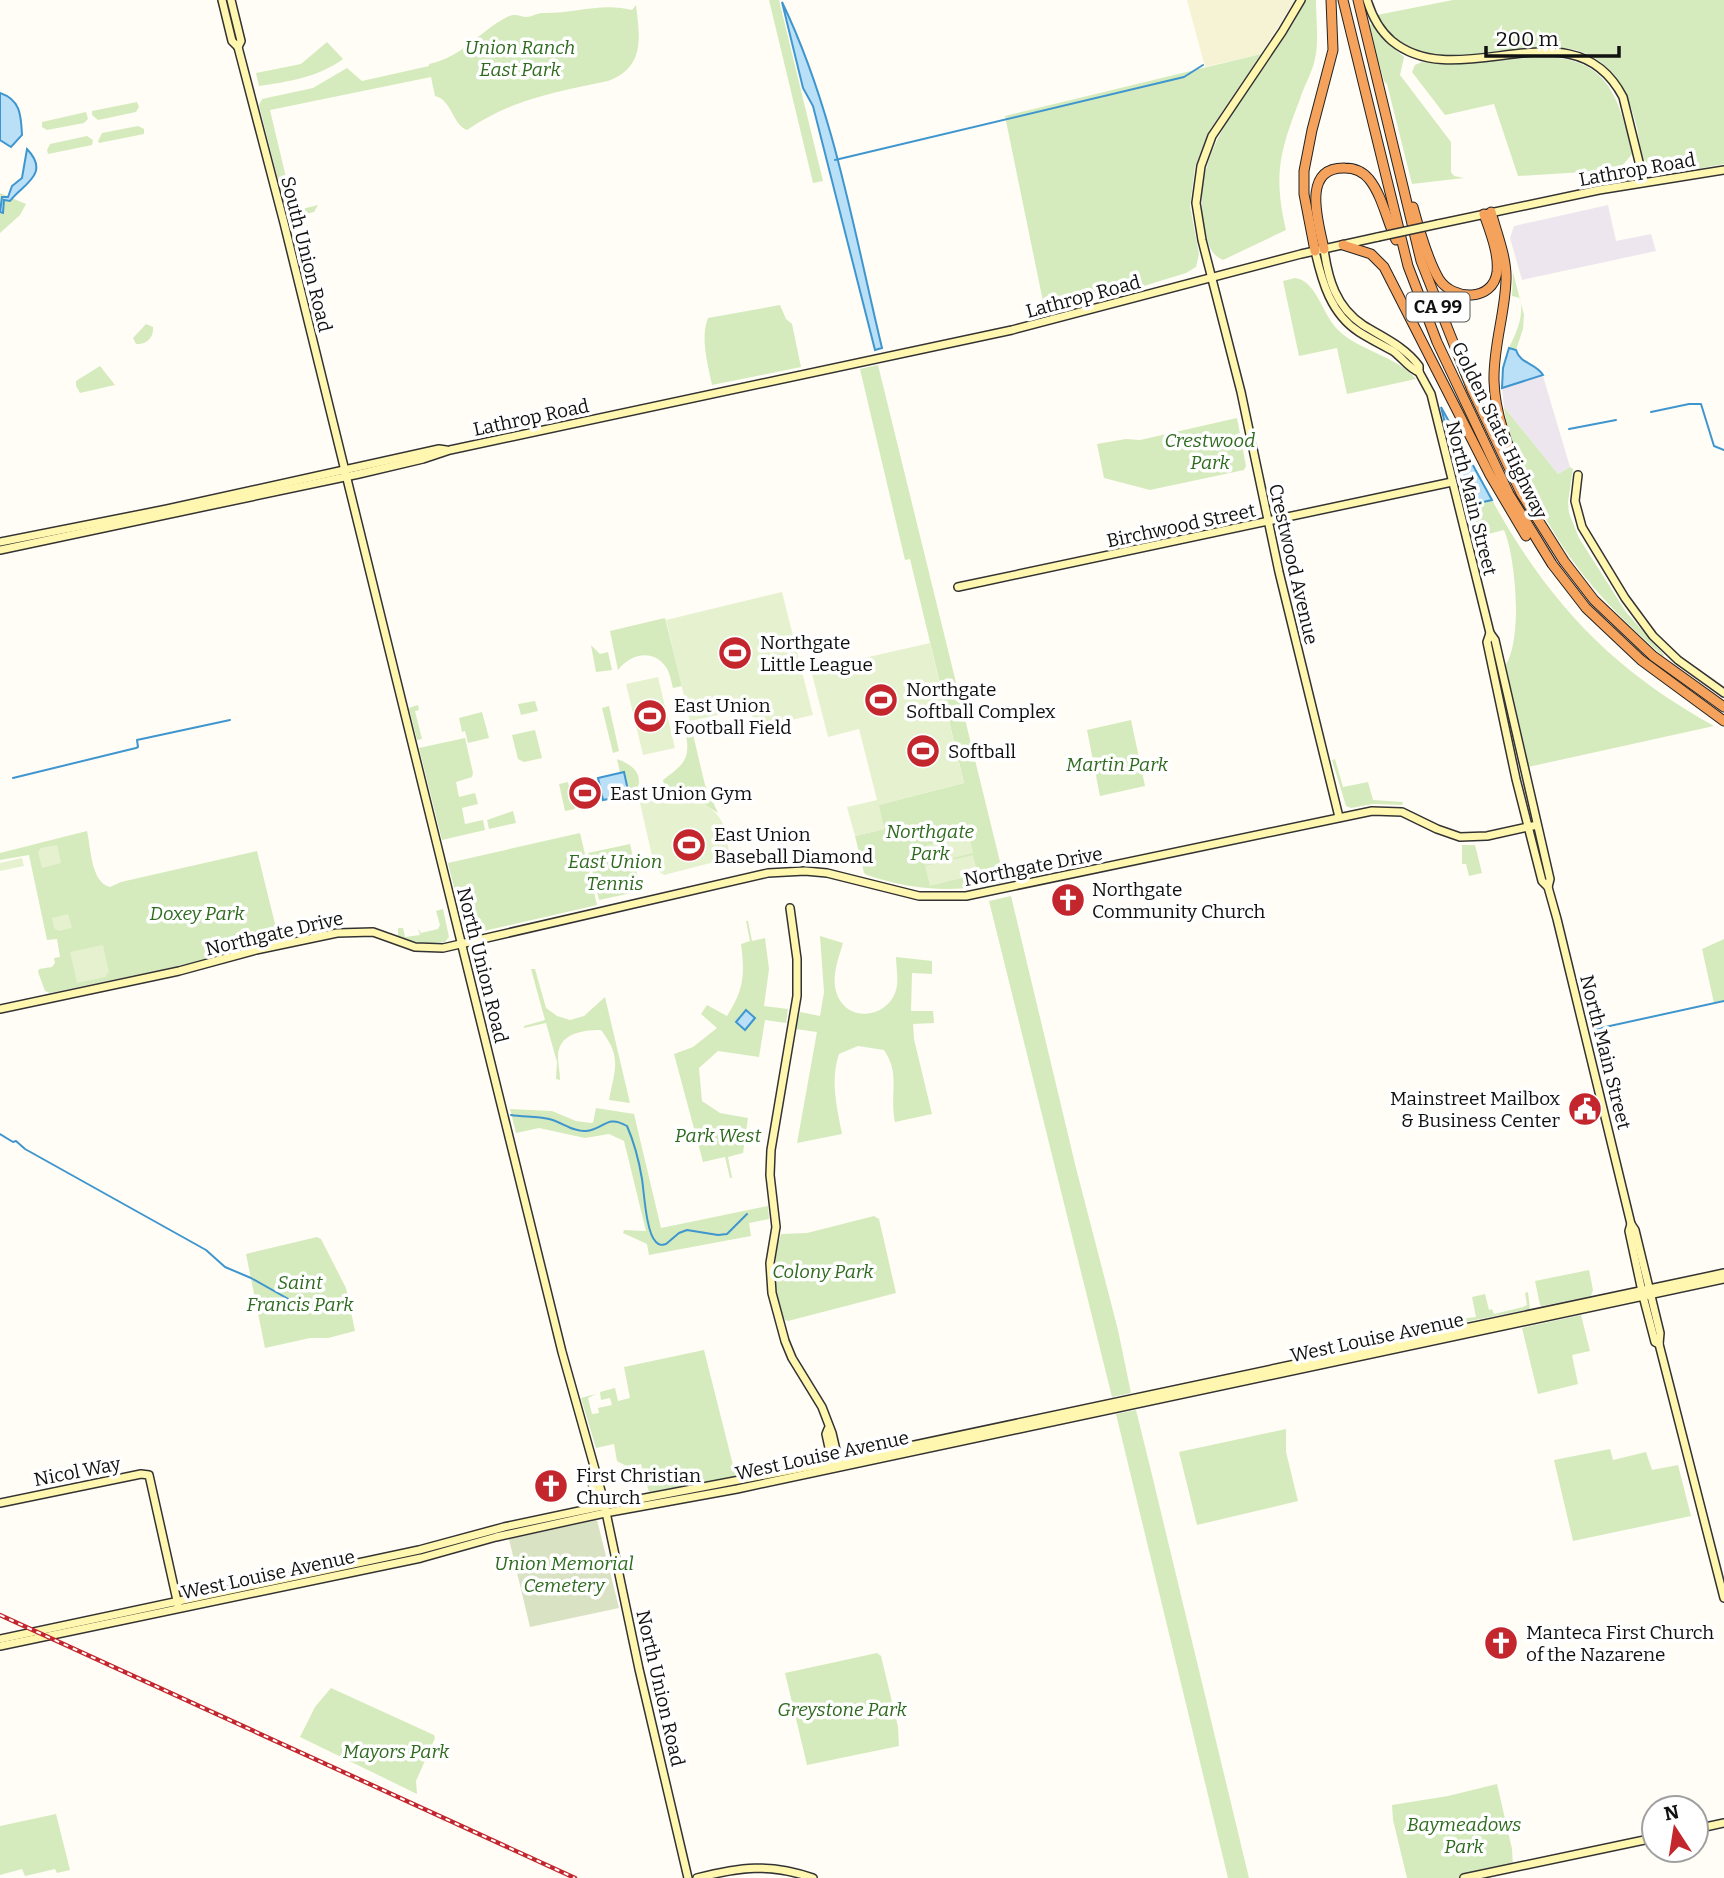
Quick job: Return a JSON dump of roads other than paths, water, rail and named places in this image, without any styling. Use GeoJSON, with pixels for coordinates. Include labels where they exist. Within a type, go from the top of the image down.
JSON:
{"type":"FeatureCollection","features":[{"type":"Feature","properties":{"kind":"highway"},"geometry":{"type":"LineString","coordinates":[[1320,250],[1304,194],[1304,171],[1333,50],[1331,0]]}},
{"type":"Feature","properties":{"kind":"highway","name":"Golden State Highway"},"geometry":{"type":"LineString","coordinates":[[1343,0],[1408,266],[1437,342],[1509,494],[1552,565],[1586,608],[1640,660],[1724,721]]}},
{"type":"Feature","properties":{"kind":"highway","name":"Golden State Highway"},"geometry":{"type":"LineString","coordinates":[[1358,0],[1421,261],[1472,390],[1521,493],[1564,561],[1604,610],[1653,656],[1724,707]]}},
{"type":"Feature","properties":{"kind":"highway"},"geometry":{"type":"LineString","coordinates":[[1366,33],[1415,215],[1435,270],[1439,279],[1449,289],[1463,296],[1482,293],[1497,275],[1488,213]]}},
{"type":"Feature","properties":{"kind":"highway"},"geometry":{"type":"LineString","coordinates":[[1320,250],[1316,187],[1329,172],[1349,168],[1360,172],[1370,181],[1408,266]]}},
{"type":"Feature","properties":{"kind":"highway"},"geometry":{"type":"LineString","coordinates":[[1488,213],[1504,260],[1506,281],[1496,347],[1496,401],[1508,444],[1536,518]]}},
{"type":"Feature","properties":{"kind":"highway"},"geometry":{"type":"LineString","coordinates":[[1343,245],[1371,254],[1384,267],[1509,509],[1551,571],[1586,608]]}},
{"type":"Feature","properties":{"kind":"street","name":"South Union Road"},"geometry":{"type":"LineString","coordinates":[[222,0],[232,41],[238,47],[345,473]]}},
{"type":"Feature","properties":{"kind":"street","name":"South Union Road"},"geometry":{"type":"LineString","coordinates":[[231,0],[241,41],[238,47]]}},
{"type":"Feature","properties":{"kind":"street","name":"Crestwood Avenue"},"geometry":{"type":"LineString","coordinates":[[1301,0],[1221,122],[1206,151],[1196,203],[1200,230],[1241,393],[1267,522],[1339,817]]}},
{"type":"Feature","properties":{"kind":"street"},"geometry":{"type":"LineString","coordinates":[[1367,0],[1375,21],[1385,35],[1403,50],[1423,58],[1452,60],[1557,52],[1580,56],[1601,68],[1617,85],[1623,97],[1644,182]]}},
{"type":"Feature","properties":{"kind":"street","name":"Lathrop Road"},"geometry":{"type":"LineString","coordinates":[[0,550],[345,473],[423,459],[450,450],[1013,330],[1378,237],[1644,182],[1724,170]]}},
{"type":"Feature","properties":{"kind":"street","name":"North Main Street"},"geometry":{"type":"LineString","coordinates":[[1320,250],[1325,289],[1344,320],[1419,372],[1431,394],[1538,825],[1550,880],[1548,887],[1631,1224],[1629,1231],[1661,1341],[1724,1598]]}},
{"type":"Feature","properties":{"kind":"street","name":"North Union Road"},"geometry":{"type":"LineString","coordinates":[[345,473],[562,1352],[593,1468],[599,1481],[688,1878]]}},
{"type":"Feature","properties":{"kind":"street"},"geometry":{"type":"LineString","coordinates":[[1578,475],[1576,501],[1582,527],[1625,598],[1661,644],[1678,660],[1724,693]]}},
{"type":"Feature","properties":{"kind":"street","name":"Birchwood Street"},"geometry":{"type":"LineString","coordinates":[[958,587],[1452,482]]}},
{"type":"Feature","properties":{"kind":"street","name":"Lathrop Road"},"geometry":{"type":"LineString","coordinates":[[0,542],[172,511]]}},
{"type":"Feature","properties":{"kind":"street","name":"North Main Street"},"geometry":{"type":"LineString","coordinates":[[1490,633],[1487,642],[1528,827],[1542,881],[1548,887]]}},
{"type":"Feature","properties":{"kind":"street","name":"Northgate Drive"},"geometry":{"type":"LineString","coordinates":[[0,1009],[179,971],[256,950],[337,933],[373,932],[405,945],[428,949],[461,944],[768,873],[827,873],[919,896],[966,896],[1372,811],[1402,812],[1451,835],[1470,837],[1538,825]]}},
{"type":"Feature","properties":{"kind":"street"},"geometry":{"type":"LineString","coordinates":[[790,908],[798,975],[797,996],[771,1150],[770,1175],[776,1227],[769,1276],[785,1341],[792,1358],[822,1407],[828,1429],[832,1433],[836,1465]]}},
{"type":"Feature","properties":{"kind":"street"},"geometry":{"type":"LineString","coordinates":[[1646,1292],[1724,1273]]}},
{"type":"Feature","properties":{"kind":"street"},"geometry":{"type":"LineString","coordinates":[[1646,1292],[1724,1279]]}},
{"type":"Feature","properties":{"kind":"street","name":"West Louise Avenue"},"geometry":{"type":"LineString","coordinates":[[0,1639],[421,1558],[604,1509],[737,1489],[836,1465],[1646,1292]]}},
{"type":"Feature","properties":{"kind":"street","name":"Nicol Way"},"geometry":{"type":"LineString","coordinates":[[0,1503],[141,1474],[149,1475],[178,1605]]}},
{"type":"Feature","properties":{"kind":"street","name":"West Louise Avenue"},"geometry":{"type":"LineString","coordinates":[[0,1646],[178,1605]]}},
{"type":"Feature","properties":{"kind":"street"},"geometry":{"type":"LineString","coordinates":[[1464,1878],[1640,1841]]}},
{"type":"Feature","properties":{"kind":"street"},"geometry":{"type":"LineString","coordinates":[[697,1878],[733,1869],[761,1867],[781,1869],[813,1878]]}},
{"type":"Feature","properties":{"kind":"water"},"geometry":{"type":"Polygon","coordinates":[[[782,2],[816,85],[841,172],[882,348],[875,350],[813,106],[803,88],[782,2]]]}},
{"type":"Feature","properties":{"kind":"water"},"geometry":{"type":"Polygon","coordinates":[[[0,93],[16,104],[20,115],[22,135],[11,147],[0,140],[0,93]]]}},
{"type":"Feature","properties":{"kind":"water"},"geometry":{"type":"Polygon","coordinates":[[[27,149],[34,158],[36,172],[10,201],[4,200],[3,213],[0,212],[2,197],[8,197],[12,186],[22,178],[27,149]]]}},
{"type":"Feature","properties":{"kind":"water"},"geometry":{"type":"Polygon","coordinates":[[[1509,348],[1516,350],[1521,358],[1543,375],[1502,388],[1503,368],[1509,348]]]}},
{"type":"Feature","properties":{"kind":"water"},"geometry":{"type":"Polygon","coordinates":[[[1441,407],[1492,500],[1465,506],[1441,407]]]}},
{"type":"Feature","properties":{"kind":"water"},"geometry":{"type":"Polygon","coordinates":[[[624,772],[629,795],[603,800],[598,778],[624,772]]]}},
{"type":"Feature","properties":{"kind":"water"},"geometry":{"type":"Polygon","coordinates":[[[746,1010],[755,1018],[745,1030],[736,1022],[746,1010]]]}},
{"type":"Feature","properties":{"kind":"waterway"},"geometry":{"type":"LineString","coordinates":[[835,160],[1184,77],[1203,65]]}},
{"type":"Feature","properties":{"kind":"waterway"},"geometry":{"type":"LineString","coordinates":[[1651,412],[1701,404],[1714,446],[1724,450]]}},
{"type":"Feature","properties":{"kind":"waterway"},"geometry":{"type":"LineString","coordinates":[[1569,429],[1616,420]]}},
{"type":"Feature","properties":{"kind":"waterway"},"geometry":{"type":"LineString","coordinates":[[13,778],[136,748],[137,740],[230,720]]}},
{"type":"Feature","properties":{"kind":"waterway"},"geometry":{"type":"LineString","coordinates":[[1596,1029],[1724,1001]]}},
{"type":"Feature","properties":{"kind":"waterway"},"geometry":{"type":"LineString","coordinates":[[511,1115],[549,1119],[581,1131],[592,1130],[614,1121],[627,1126],[639,1165],[650,1230],[660,1245],[687,1230],[727,1234],[747,1214]]}},
{"type":"Feature","properties":{"kind":"waterway"},"geometry":{"type":"LineString","coordinates":[[0,1134],[206,1250],[225,1267],[251,1278],[306,1309]]}},
{"type":"Feature","properties":{"kind":"railway"},"geometry":{"type":"LineString","coordinates":[[0,1615],[575,1878]]}},
{"type":"Feature","properties":{"kind":"place","name":"Northgate Little League"},"geometry":{"type":"Point","coordinates":[735,653]}},
{"type":"Feature","properties":{"kind":"place","name":"Northgate Softball Complex"},"geometry":{"type":"Point","coordinates":[881,700]}},
{"type":"Feature","properties":{"kind":"place","name":"East Union Football Field"},"geometry":{"type":"Point","coordinates":[650,716]}},
{"type":"Feature","properties":{"kind":"place","name":"Softball"},"geometry":{"type":"Point","coordinates":[923,751]}},
{"type":"Feature","properties":{"kind":"place","name":"East Union Gym"},"geometry":{"type":"Point","coordinates":[585,793]}},
{"type":"Feature","properties":{"kind":"place","name":"East Union Baseball Diamond"},"geometry":{"type":"Point","coordinates":[689,845]}},
{"type":"Feature","properties":{"kind":"place","name":"Northgate Community Church"},"geometry":{"type":"Point","coordinates":[1068,900]}},
{"type":"Feature","properties":{"kind":"place","name":"Mainstreet Mailbox & Business Center"},"geometry":{"type":"Point","coordinates":[1585,1109]}},
{"type":"Feature","properties":{"kind":"place","name":"First Christian Church"},"geometry":{"type":"Point","coordinates":[551,1486]}},
{"type":"Feature","properties":{"kind":"place","name":"Manteca First Church of the Nazarene"},"geometry":{"type":"Point","coordinates":[1501,1643]}},
{"type":"Feature","properties":{"kind":"park label","name":"Union Ranch East Park"},"geometry":{"type":"Point","coordinates":[520,58]}},
{"type":"Feature","properties":{"kind":"park label","name":"Crestwood Park"},"geometry":{"type":"Point","coordinates":[1210,451]}},
{"type":"Feature","properties":{"kind":"park label","name":"Martin Park"},"geometry":{"type":"Point","coordinates":[1117,764]}},
{"type":"Feature","properties":{"kind":"park label","name":"Northgate Park"},"geometry":{"type":"Point","coordinates":[930,842]}},
{"type":"Feature","properties":{"kind":"park label","name":"East Union Tennis"},"geometry":{"type":"Point","coordinates":[615,872]}},
{"type":"Feature","properties":{"kind":"park label","name":"Doxey Park"},"geometry":{"type":"Point","coordinates":[197,913]}},
{"type":"Feature","properties":{"kind":"park label","name":"Park West"},"geometry":{"type":"Point","coordinates":[718,1135]}},
{"type":"Feature","properties":{"kind":"park label","name":"Colony Park"},"geometry":{"type":"Point","coordinates":[823,1271]}},
{"type":"Feature","properties":{"kind":"park label","name":"Saint Francis Park"},"geometry":{"type":"Point","coordinates":[300,1293]}},
{"type":"Feature","properties":{"kind":"park label","name":"Union Memorial Cemetery"},"geometry":{"type":"Point","coordinates":[564,1574]}},
{"type":"Feature","properties":{"kind":"park label","name":"Greystone Park"},"geometry":{"type":"Point","coordinates":[842,1709]}},
{"type":"Feature","properties":{"kind":"park label","name":"Mayors Park"},"geometry":{"type":"Point","coordinates":[396,1751]}},
{"type":"Feature","properties":{"kind":"park label","name":"Baymeadows Park"},"geometry":{"type":"Point","coordinates":[1464,1835]}}]}
